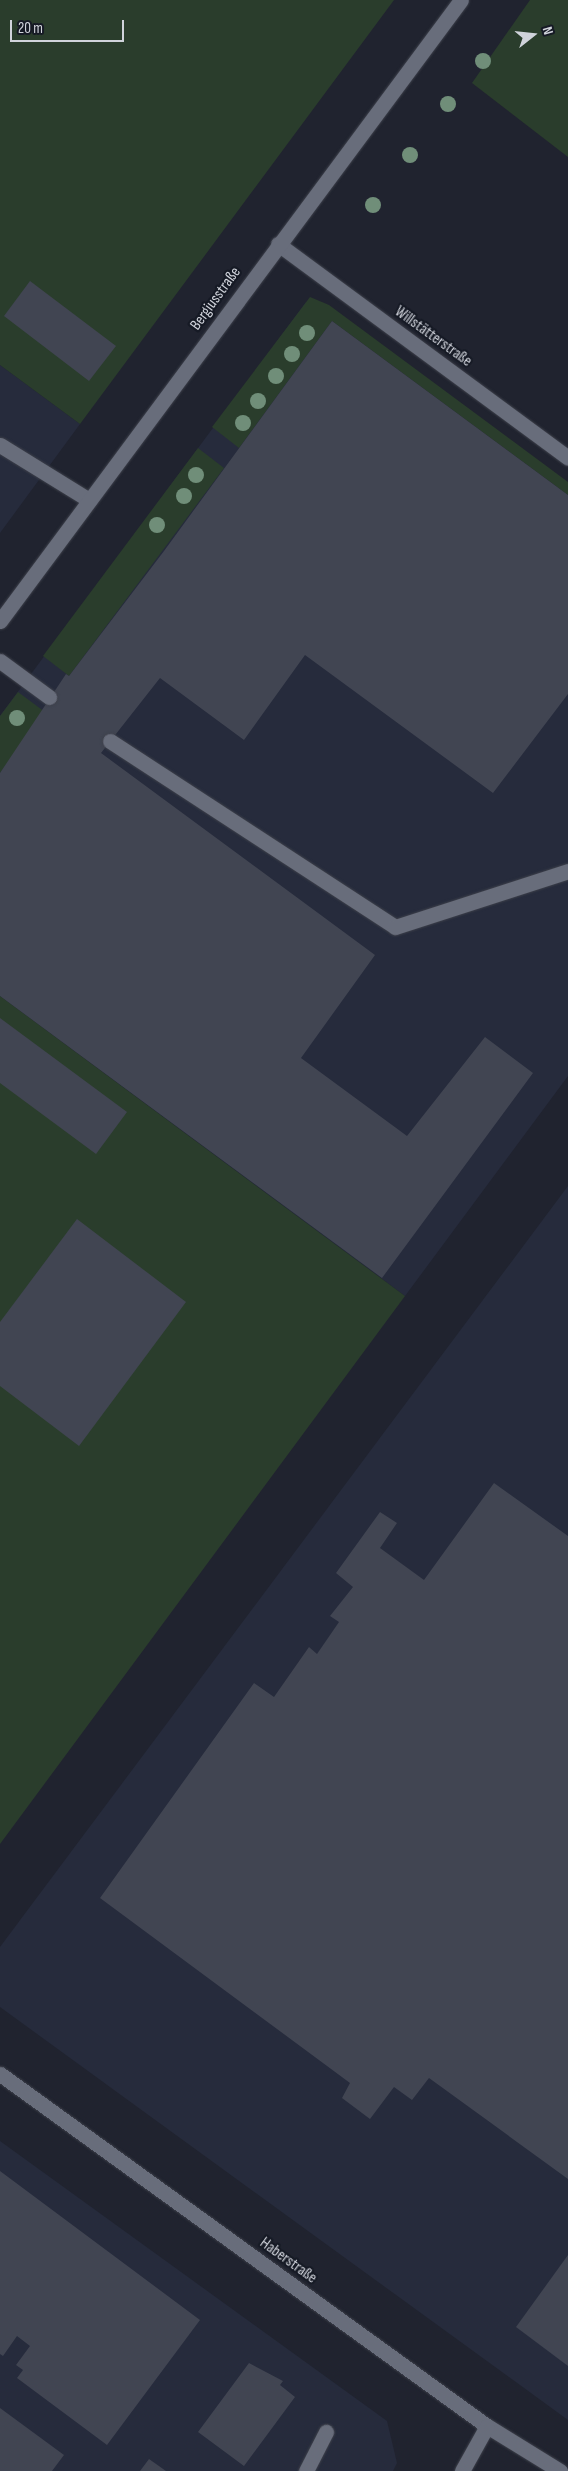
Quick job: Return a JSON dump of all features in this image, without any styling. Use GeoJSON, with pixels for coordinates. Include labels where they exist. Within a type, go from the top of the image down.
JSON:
{"type":"FeatureCollection","features":[{"type":"Feature","properties":{"kind":"street","name":"Bergiusstraße"},"geometry":{"type":"LineString","coordinates":[[0,621],[461,0]]}},
{"type":"Feature","properties":{"kind":"street","name":"Willstätterstraße"},"geometry":{"type":"LineString","coordinates":[[278,244],[568,458]]}},
{"type":"Feature","properties":{"kind":"street"},"geometry":{"type":"LineString","coordinates":[[0,445],[89,500]]}},
{"type":"Feature","properties":{"kind":"street"},"geometry":{"type":"LineString","coordinates":[[0,661],[49,698]]}},
{"type":"Feature","properties":{"kind":"street"},"geometry":{"type":"LineString","coordinates":[[110,741],[395,927],[568,871]]}},
{"type":"Feature","properties":{"kind":"street","name":"Haberstraße"},"geometry":{"type":"LineString","coordinates":[[0,2074],[487,2426],[560,2471]]}},
{"type":"Feature","properties":{"kind":"street"},"geometry":{"type":"LineString","coordinates":[[462,2471],[487,2426]]}},
{"type":"Feature","properties":{"kind":"street"},"geometry":{"type":"LineString","coordinates":[[306,2471],[326,2432]]}},
{"type":"Feature","properties":{"kind":"shaded area"},"geometry":{"type":"Polygon","coordinates":[[[306,302],[568,495],[568,1076],[405,1296],[0,996],[0,716],[306,302]]]}},
{"type":"Feature","properties":{"kind":"shaded area"},"geometry":{"type":"Polygon","coordinates":[[[0,365],[80,424],[0,533],[0,365]]]}},
{"type":"Feature","properties":{"kind":"shaded area"},"geometry":{"type":"Polygon","coordinates":[[[568,1186],[568,2420],[0,2007],[0,1947],[568,1186]]]}},
{"type":"Feature","properties":{"kind":"shaded area"},"geometry":{"type":"Polygon","coordinates":[[[0,2141],[387,2421],[397,2463],[393,2471],[0,2471],[0,2141]]]}},
{"type":"Feature","properties":{"kind":"green space"},"geometry":{"type":"Polygon","coordinates":[[[0,0],[394,0],[80,424],[0,365],[0,0]]]}},
{"type":"Feature","properties":{"kind":"green space"},"geometry":{"type":"Polygon","coordinates":[[[530,0],[568,0],[568,157],[472,83],[530,0]]]}},
{"type":"Feature","properties":{"kind":"green space"},"geometry":{"type":"Polygon","coordinates":[[[310,297],[329,305],[568,482],[568,495],[332,321],[239,448],[212,427],[310,297]]]}},
{"type":"Feature","properties":{"kind":"green space"},"geometry":{"type":"Polygon","coordinates":[[[198,448],[224,468],[69,676],[43,656],[198,448]]]}},
{"type":"Feature","properties":{"kind":"green space"},"geometry":{"type":"Polygon","coordinates":[[[18,692],[45,712],[0,773],[0,716],[18,692]]]}},
{"type":"Feature","properties":{"kind":"green space"},"geometry":{"type":"Polygon","coordinates":[[[0,996],[405,1296],[0,1844],[0,996]]]}},
{"type":"Feature","properties":{"kind":"building"},"geometry":{"type":"Polygon","coordinates":[[[30,281],[116,346],[89,381],[4,316],[30,281]]]}},
{"type":"Feature","properties":{"kind":"building"},"geometry":{"type":"Polygon","coordinates":[[[332,321],[568,495],[568,694],[493,793],[305,655],[244,740],[160,678],[101,753],[375,955],[301,1058],[407,1136],[485,1037],[533,1073],[382,1278],[0,996],[0,773],[66,674],[69,676],[164,551],[332,321]]]}},
{"type":"Feature","properties":{"kind":"building"},"geometry":{"type":"Polygon","coordinates":[[[0,1018],[127,1112],[96,1154],[0,1083],[0,1018]]]}},
{"type":"Feature","properties":{"kind":"building"},"geometry":{"type":"Polygon","coordinates":[[[77,1219],[186,1302],[79,1446],[0,1386],[0,1322],[77,1219]]]}},
{"type":"Feature","properties":{"kind":"building"},"geometry":{"type":"Polygon","coordinates":[[[494,1483],[568,1536],[568,2179],[429,2078],[412,2100],[394,2087],[370,2119],[342,2098],[350,2083],[100,1898],[254,1683],[274,1697],[309,1647],[317,1654],[339,1622],[330,1616],[353,1587],[336,1573],[380,1512],[397,1523],[380,1548],[424,1580],[494,1483]]]}},
{"type":"Feature","properties":{"kind":"building"},"geometry":{"type":"Polygon","coordinates":[[[0,2171],[200,2320],[107,2445],[17,2378],[23,2370],[16,2365],[30,2346],[17,2336],[3,2356],[0,2354],[0,2171]]]}},
{"type":"Feature","properties":{"kind":"building"},"geometry":{"type":"Polygon","coordinates":[[[568,2255],[568,2366],[516,2327],[568,2255]]]}},
{"type":"Feature","properties":{"kind":"building"},"geometry":{"type":"Polygon","coordinates":[[[249,2363],[283,2381],[280,2385],[295,2397],[244,2466],[198,2432],[249,2363]]]}},
{"type":"Feature","properties":{"kind":"building"},"geometry":{"type":"Polygon","coordinates":[[[0,2408],[64,2455],[52,2471],[0,2471],[0,2408]]]}},
{"type":"Feature","properties":{"kind":"building"},"geometry":{"type":"Polygon","coordinates":[[[149,2459],[166,2471],[140,2471],[149,2459]]]}}]}
